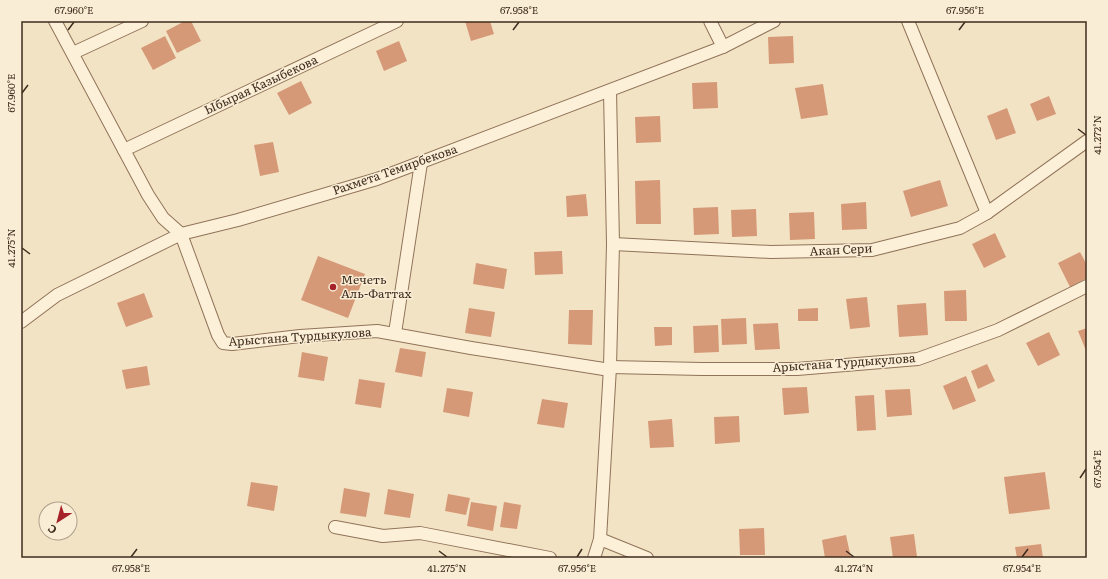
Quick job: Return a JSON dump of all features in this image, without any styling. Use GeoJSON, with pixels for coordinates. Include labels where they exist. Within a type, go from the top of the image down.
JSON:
{"type":"FeatureCollection","features":[{"type":"Feature","properties":{"kind":"street"},"geometry":{"type":"LineString","coordinates":[[55,21],[148,195],[164,218],[181,234]]}},
{"type":"Feature","properties":{"kind":"street"},"geometry":{"type":"LineString","coordinates":[[73,53],[142,21]]}},
{"type":"Feature","properties":{"kind":"street","name":"Ыбырая Казыбекова"},"geometry":{"type":"LineString","coordinates":[[124,150],[397,21]]}},
{"type":"Feature","properties":{"kind":"street"},"geometry":{"type":"LineString","coordinates":[[710,21],[723,47]]}},
{"type":"Feature","properties":{"kind":"street","name":"Рахмета Темирбекова"},"geometry":{"type":"LineString","coordinates":[[21,322],[57,295],[181,234],[238,220],[370,181],[421,163],[723,47],[774,21]]}},
{"type":"Feature","properties":{"kind":"street"},"geometry":{"type":"LineString","coordinates":[[908,21],[987,213]]}},
{"type":"Feature","properties":{"kind":"street"},"geometry":{"type":"LineString","coordinates":[[594,558],[600,539],[610,368],[613,244],[610,91]]}},
{"type":"Feature","properties":{"kind":"street","name":"Акан Сери"},"geometry":{"type":"LineString","coordinates":[[613,244],[771,252],[872,250],[960,228],[987,213],[1087,141]]}},
{"type":"Feature","properties":{"kind":"street"},"geometry":{"type":"LineString","coordinates":[[395,333],[421,163]]}},
{"type":"Feature","properties":{"kind":"street","name":"Арыстана Турдыкулова"},"geometry":{"type":"LineString","coordinates":[[181,234],[218,335],[223,343],[232,344],[300,336],[377,331],[395,333],[471,348],[610,368],[797,369],[918,359],[998,330],[1087,286]]}},
{"type":"Feature","properties":{"kind":"street"},"geometry":{"type":"LineString","coordinates":[[335,527],[383,536],[420,533],[550,558]]}},
{"type":"Feature","properties":{"kind":"street"},"geometry":{"type":"LineString","coordinates":[[600,539],[647,558]]}},
{"type":"Feature","properties":{"kind":"building"},"geometry":{"type":"Polygon","coordinates":[[[185,21],[191,21],[201,41],[177,53],[166,31],[185,21]]]}},
{"type":"Feature","properties":{"kind":"building"},"geometry":{"type":"Polygon","coordinates":[[[465,21],[490,21],[494,34],[471,41],[465,21]]]}},
{"type":"Feature","properties":{"kind":"building"},"geometry":{"type":"Polygon","coordinates":[[[165,36],[176,58],[153,70],[141,48],[165,36]]]}},
{"type":"Feature","properties":{"kind":"building"},"geometry":{"type":"Polygon","coordinates":[[[793,36],[794,63],[769,64],[768,37],[793,36]]]}},
{"type":"Feature","properties":{"kind":"building"},"geometry":{"type":"Polygon","coordinates":[[[399,41],[407,61],[384,71],[376,51],[399,41]]]}},
{"type":"Feature","properties":{"kind":"building"},"geometry":{"type":"Polygon","coordinates":[[[301,81],[312,103],[289,115],[277,93],[301,81]]]}},
{"type":"Feature","properties":{"kind":"building"},"geometry":{"type":"Polygon","coordinates":[[[717,82],[718,108],[693,109],[692,83],[717,82]]]}},
{"type":"Feature","properties":{"kind":"building"},"geometry":{"type":"Polygon","coordinates":[[[823,84],[828,115],[801,119],[795,88],[823,84]]]}},
{"type":"Feature","properties":{"kind":"building"},"geometry":{"type":"Polygon","coordinates":[[[1049,96],[1056,114],[1037,121],[1030,104],[1049,96]]]}},
{"type":"Feature","properties":{"kind":"building"},"geometry":{"type":"Polygon","coordinates":[[[1007,108],[1016,133],[996,140],[987,116],[1007,108]]]}},
{"type":"Feature","properties":{"kind":"building"},"geometry":{"type":"Polygon","coordinates":[[[660,116],[661,142],[636,143],[635,117],[660,116]]]}},
{"type":"Feature","properties":{"kind":"building"},"geometry":{"type":"Polygon","coordinates":[[[273,142],[279,172],[260,176],[254,145],[273,142]]]}},
{"type":"Feature","properties":{"kind":"building"},"geometry":{"type":"Polygon","coordinates":[[[660,180],[661,224],[636,224],[635,181],[660,180]]]}},
{"type":"Feature","properties":{"kind":"building"},"geometry":{"type":"Polygon","coordinates":[[[940,180],[948,206],[911,217],[903,191],[940,180]]]}},
{"type":"Feature","properties":{"kind":"building"},"geometry":{"type":"Polygon","coordinates":[[[586,194],[588,216],[567,217],[566,196],[586,194]]]}},
{"type":"Feature","properties":{"kind":"building"},"geometry":{"type":"Polygon","coordinates":[[[866,202],[867,229],[842,230],[841,204],[866,202]]]}},
{"type":"Feature","properties":{"kind":"building"},"geometry":{"type":"Polygon","coordinates":[[[718,207],[719,234],[694,235],[693,208],[718,207]]]}},
{"type":"Feature","properties":{"kind":"building"},"geometry":{"type":"Polygon","coordinates":[[[756,209],[757,236],[732,237],[731,210],[756,209]]]}},
{"type":"Feature","properties":{"kind":"building"},"geometry":{"type":"Polygon","coordinates":[[[814,212],[815,239],[790,240],[789,213],[814,212]]]}},
{"type":"Feature","properties":{"kind":"building"},"geometry":{"type":"Polygon","coordinates":[[[995,233],[1006,257],[984,268],[972,244],[995,233]]]}},
{"type":"Feature","properties":{"kind":"building"},"geometry":{"type":"Polygon","coordinates":[[[562,251],[563,274],[535,275],[534,252],[562,251]]]}},
{"type":"Feature","properties":{"kind":"building"},"geometry":{"type":"Polygon","coordinates":[[[1080,252],[1087,265],[1087,278],[1070,287],[1058,263],[1080,252]]]}},
{"type":"Feature","properties":{"kind":"building","name":"Мечеть Аль-Фаттах"},"geometry":{"type":"Polygon","coordinates":[[[318,256],[365,274],[348,318],[301,300],[318,256]]]}},
{"type":"Feature","properties":{"kind":"building"},"geometry":{"type":"Polygon","coordinates":[[[476,263],[507,269],[504,289],[473,284],[476,263]]]}},
{"type":"Feature","properties":{"kind":"building"},"geometry":{"type":"Polygon","coordinates":[[[966,290],[967,321],[945,321],[944,291],[966,290]]]}},
{"type":"Feature","properties":{"kind":"building"},"geometry":{"type":"Polygon","coordinates":[[[144,293],[153,317],[126,327],[117,303],[144,293]]]}},
{"type":"Feature","properties":{"kind":"building"},"geometry":{"type":"Polygon","coordinates":[[[867,297],[870,327],[850,329],[846,299],[867,297]]]}},
{"type":"Feature","properties":{"kind":"building"},"geometry":{"type":"Polygon","coordinates":[[[926,303],[928,335],[899,337],[897,305],[926,303]]]}},
{"type":"Feature","properties":{"kind":"building"},"geometry":{"type":"Polygon","coordinates":[[[469,308],[495,312],[491,337],[465,333],[469,308]]]}},
{"type":"Feature","properties":{"kind":"building"},"geometry":{"type":"Polygon","coordinates":[[[818,308],[818,321],[798,321],[798,309],[818,308]]]}},
{"type":"Feature","properties":{"kind":"building"},"geometry":{"type":"Polygon","coordinates":[[[569,310],[593,310],[592,345],[568,344],[569,310]]]}},
{"type":"Feature","properties":{"kind":"building"},"geometry":{"type":"Polygon","coordinates":[[[746,318],[747,344],[722,345],[721,319],[746,318]]]}},
{"type":"Feature","properties":{"kind":"building"},"geometry":{"type":"Polygon","coordinates":[[[778,323],[780,349],[755,350],[753,324],[778,323]]]}},
{"type":"Feature","properties":{"kind":"building"},"geometry":{"type":"Polygon","coordinates":[[[718,325],[719,352],[694,353],[693,326],[718,325]]]}},
{"type":"Feature","properties":{"kind":"building"},"geometry":{"type":"Polygon","coordinates":[[[654,327],[672,327],[672,345],[655,346],[654,327]]]}},
{"type":"Feature","properties":{"kind":"building"},"geometry":{"type":"Polygon","coordinates":[[[1087,328],[1087,353],[1078,331],[1087,328]]]}},
{"type":"Feature","properties":{"kind":"building"},"geometry":{"type":"Polygon","coordinates":[[[1049,332],[1060,355],[1038,366],[1026,343],[1049,332]]]}},
{"type":"Feature","properties":{"kind":"building"},"geometry":{"type":"Polygon","coordinates":[[[400,348],[426,352],[422,377],[395,372],[400,348]]]}},
{"type":"Feature","properties":{"kind":"building"},"geometry":{"type":"Polygon","coordinates":[[[302,352],[328,357],[324,381],[298,377],[302,352]]]}},
{"type":"Feature","properties":{"kind":"building"},"geometry":{"type":"Polygon","coordinates":[[[987,364],[995,381],[978,389],[971,371],[987,364]]]}},
{"type":"Feature","properties":{"kind":"building"},"geometry":{"type":"Polygon","coordinates":[[[147,366],[150,385],[126,389],[122,370],[147,366]]]}},
{"type":"Feature","properties":{"kind":"building"},"geometry":{"type":"Polygon","coordinates":[[[966,376],[976,401],[953,410],[943,386],[966,376]]]}},
{"type":"Feature","properties":{"kind":"building"},"geometry":{"type":"Polygon","coordinates":[[[359,379],[385,383],[381,408],[355,404],[359,379]]]}},
{"type":"Feature","properties":{"kind":"building"},"geometry":{"type":"Polygon","coordinates":[[[807,387],[809,413],[784,415],[782,388],[807,387]]]}},
{"type":"Feature","properties":{"kind":"building"},"geometry":{"type":"Polygon","coordinates":[[[447,388],[473,392],[469,417],[443,412],[447,388]]]}},
{"type":"Feature","properties":{"kind":"building"},"geometry":{"type":"Polygon","coordinates":[[[910,389],[912,415],[887,417],[885,390],[910,389]]]}},
{"type":"Feature","properties":{"kind":"building"},"geometry":{"type":"Polygon","coordinates":[[[874,395],[876,430],[857,431],[855,396],[874,395]]]}},
{"type":"Feature","properties":{"kind":"building"},"geometry":{"type":"Polygon","coordinates":[[[542,399],[568,403],[564,428],[537,424],[542,399]]]}},
{"type":"Feature","properties":{"kind":"building"},"geometry":{"type":"Polygon","coordinates":[[[739,416],[740,442],[715,444],[714,417],[739,416]]]}},
{"type":"Feature","properties":{"kind":"building"},"geometry":{"type":"Polygon","coordinates":[[[672,419],[674,447],[650,448],[648,421],[672,419]]]}},
{"type":"Feature","properties":{"kind":"building"},"geometry":{"type":"Polygon","coordinates":[[[1045,472],[1050,509],[1009,514],[1004,477],[1045,472]]]}},
{"type":"Feature","properties":{"kind":"building"},"geometry":{"type":"Polygon","coordinates":[[[251,482],[278,486],[274,511],[247,506],[251,482]]]}},
{"type":"Feature","properties":{"kind":"building"},"geometry":{"type":"Polygon","coordinates":[[[344,488],[370,493],[366,517],[340,513],[344,488]]]}},
{"type":"Feature","properties":{"kind":"building"},"geometry":{"type":"Polygon","coordinates":[[[388,489],[414,494],[410,518],[384,514],[388,489]]]}},
{"type":"Feature","properties":{"kind":"building"},"geometry":{"type":"Polygon","coordinates":[[[448,494],[470,498],[466,515],[445,511],[448,494]]]}},
{"type":"Feature","properties":{"kind":"building"},"geometry":{"type":"Polygon","coordinates":[[[471,502],[497,506],[493,531],[467,526],[471,502]]]}},
{"type":"Feature","properties":{"kind":"building"},"geometry":{"type":"Polygon","coordinates":[[[504,502],[521,505],[517,529],[500,527],[504,502]]]}},
{"type":"Feature","properties":{"kind":"building"},"geometry":{"type":"Polygon","coordinates":[[[764,528],[765,555],[740,555],[739,529],[764,528]]]}},
{"type":"Feature","properties":{"kind":"building"},"geometry":{"type":"Polygon","coordinates":[[[914,534],[917,557],[893,558],[890,537],[914,534]]]}},
{"type":"Feature","properties":{"kind":"building"},"geometry":{"type":"Polygon","coordinates":[[[846,535],[851,558],[825,558],[822,540],[846,535]]]}},
{"type":"Feature","properties":{"kind":"building"},"geometry":{"type":"Polygon","coordinates":[[[1041,544],[1043,558],[1017,558],[1015,547],[1041,544]]]}},
{"type":"Feature","properties":{"kind":"place","name":"Мечеть Аль-Фаттах"},"geometry":{"type":"Point","coordinates":[333,287]}}]}
